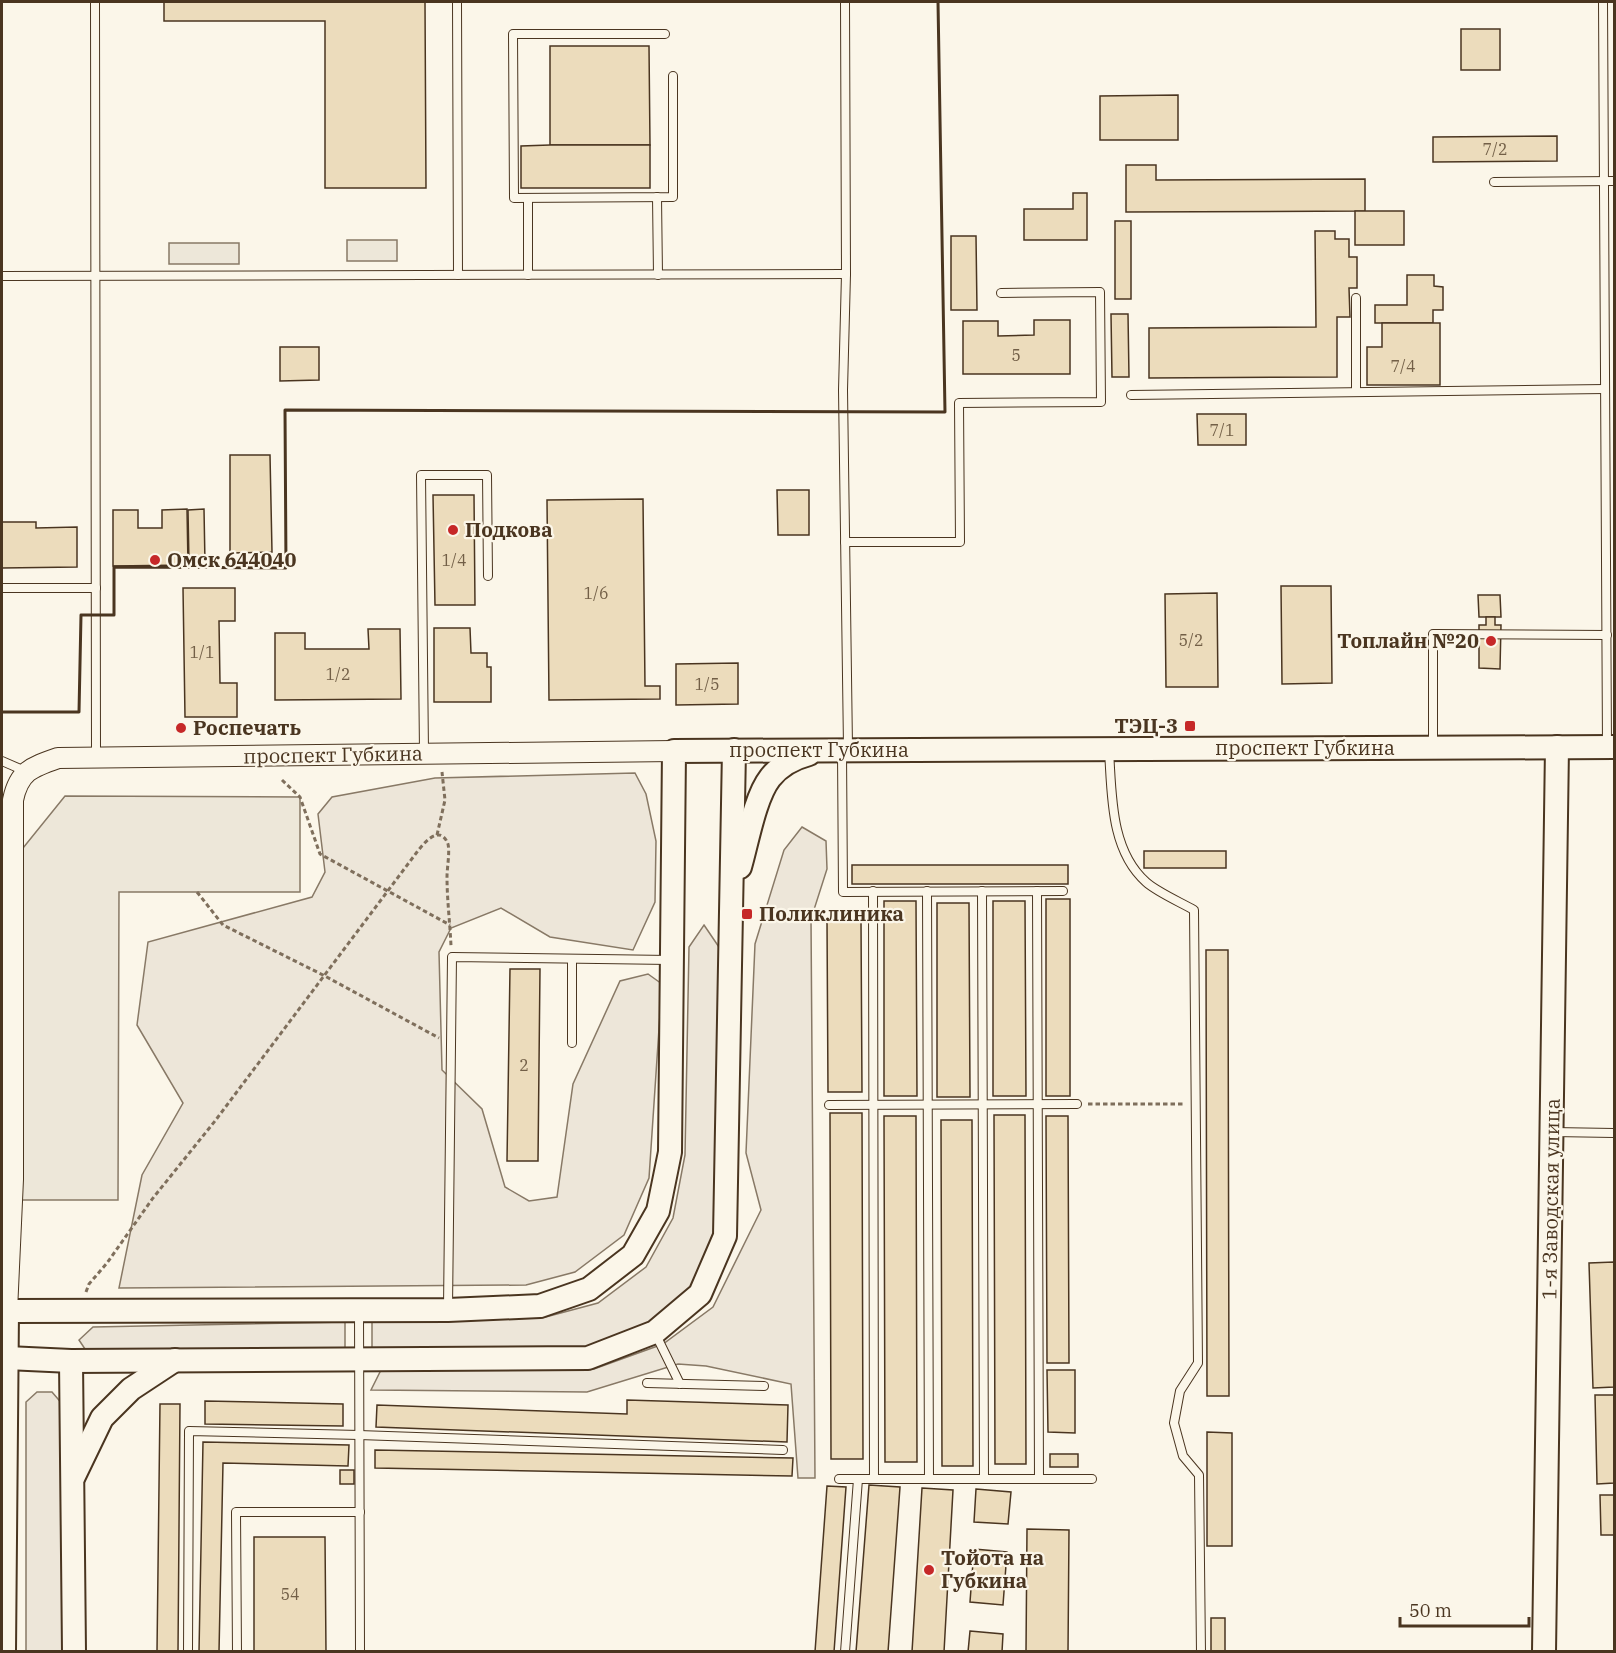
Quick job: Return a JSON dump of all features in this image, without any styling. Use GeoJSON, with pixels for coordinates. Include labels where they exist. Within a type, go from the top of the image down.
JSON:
{"type":"FeatureCollection","features":[{"type":"Feature","properties":{"kind":"main road","name":"1-я Заводская улица"},"geometry":{"type":"LineString","coordinates":[[1544,1652],[1557,747]]}},
{"type":"Feature","properties":{"kind":"main road","name":"проспект Губкина"},"geometry":{"type":"LineString","coordinates":[[674,751],[1611,747]]}},
{"type":"Feature","properties":{"kind":"main road"},"geometry":{"type":"LineString","coordinates":[[4,1358],[71,1361],[588,1358],[654,1332],[700,1294],[725,1236],[734,750]]}},
{"type":"Feature","properties":{"kind":"main road"},"geometry":{"type":"LineString","coordinates":[[731,903],[758,805],[770,777],[793,759],[839,750]]}},
{"type":"Feature","properties":{"kind":"main road"},"geometry":{"type":"LineString","coordinates":[[4,1652],[4,1358],[8,1311],[448,1310],[540,1306],[589,1288],[633,1256],[658,1211],[670,1152],[674,751]]}},
{"type":"Feature","properties":{"kind":"main road"},"geometry":{"type":"LineString","coordinates":[[72,1480],[102,1418],[131,1389],[175,1360]]}},
{"type":"Feature","properties":{"kind":"main road"},"geometry":{"type":"LineString","coordinates":[[71,1361],[74,1652]]}},
{"type":"Feature","properties":{"kind":"street","name":"проспект Губкина"},"geometry":{"type":"LineString","coordinates":[[26,771],[58,758],[674,751]]}},
{"type":"Feature","properties":{"kind":"street"},"geometry":{"type":"LineString","coordinates":[[8,1311],[13,1170],[13,800],[16,785],[26,771]]}},
{"type":"Feature","properties":{"kind":"lane"},"geometry":{"type":"LineString","coordinates":[[95,2],[96,757]]}},
{"type":"Feature","properties":{"kind":"lane"},"geometry":{"type":"LineString","coordinates":[[457,2],[458,275]]}},
{"type":"Feature","properties":{"kind":"lane"},"geometry":{"type":"LineString","coordinates":[[845,2],[846,274],[843,390],[845,542],[839,750],[843,892],[1064,891]]}},
{"type":"Feature","properties":{"kind":"lane"},"geometry":{"type":"LineString","coordinates":[[1602,2],[1606,634],[1611,747]]}},
{"type":"Feature","properties":{"kind":"lane"},"geometry":{"type":"LineString","coordinates":[[665,34],[513,34],[514,198],[673,197],[673,76]]}},
{"type":"Feature","properties":{"kind":"lane"},"geometry":{"type":"LineString","coordinates":[[1494,182],[1614,181]]}},
{"type":"Feature","properties":{"kind":"lane"},"geometry":{"type":"LineString","coordinates":[[657,197],[658,275]]}},
{"type":"Feature","properties":{"kind":"lane"},"geometry":{"type":"LineString","coordinates":[[528,198],[528,275]]}},
{"type":"Feature","properties":{"kind":"lane"},"geometry":{"type":"LineString","coordinates":[[2,276],[846,274]]}},
{"type":"Feature","properties":{"kind":"lane"},"geometry":{"type":"LineString","coordinates":[[845,542],[960,542],[959,403],[1101,402],[1100,292],[1001,293]]}},
{"type":"Feature","properties":{"kind":"lane"},"geometry":{"type":"LineString","coordinates":[[1356,298],[1356,392]]}},
{"type":"Feature","properties":{"kind":"lane"},"geometry":{"type":"LineString","coordinates":[[1131,395],[1605,389]]}},
{"type":"Feature","properties":{"kind":"lane"},"geometry":{"type":"LineString","coordinates":[[432,754],[421,475],[487,475],[488,576]]}},
{"type":"Feature","properties":{"kind":"lane"},"geometry":{"type":"LineString","coordinates":[[2,588],[96,588]]}},
{"type":"Feature","properties":{"kind":"lane"},"geometry":{"type":"LineString","coordinates":[[1433,748],[1433,634],[1606,634]]}},
{"type":"Feature","properties":{"kind":"lane"},"geometry":{"type":"LineString","coordinates":[[1109,749],[1113,813],[1125,854],[1146,882],[1194,910],[1198,1363],[1180,1391],[1174,1423],[1183,1456],[1199,1475],[1201,1652]]}},
{"type":"Feature","properties":{"kind":"lane"},"geometry":{"type":"LineString","coordinates":[[2,760],[26,771]]}},
{"type":"Feature","properties":{"kind":"lane"},"geometry":{"type":"LineString","coordinates":[[873,891],[874,1479]]}},
{"type":"Feature","properties":{"kind":"lane"},"geometry":{"type":"LineString","coordinates":[[927,891],[929,1479]]}},
{"type":"Feature","properties":{"kind":"lane"},"geometry":{"type":"LineString","coordinates":[[982,891],[984,1479]]}},
{"type":"Feature","properties":{"kind":"lane"},"geometry":{"type":"LineString","coordinates":[[1037,891],[1039,1479]]}},
{"type":"Feature","properties":{"kind":"lane"},"geometry":{"type":"LineString","coordinates":[[448,1310],[452,957],[672,960]]}},
{"type":"Feature","properties":{"kind":"lane"},"geometry":{"type":"LineString","coordinates":[[572,959],[572,1043]]}},
{"type":"Feature","properties":{"kind":"lane"},"geometry":{"type":"LineString","coordinates":[[829,1105],[1077,1104]]}},
{"type":"Feature","properties":{"kind":"lane"},"geometry":{"type":"LineString","coordinates":[[1552,1132],[1614,1133]]}},
{"type":"Feature","properties":{"kind":"lane"},"geometry":{"type":"LineString","coordinates":[[359,1310],[360,1652]]}},
{"type":"Feature","properties":{"kind":"lane"},"geometry":{"type":"LineString","coordinates":[[654,1332],[680,1384]]}},
{"type":"Feature","properties":{"kind":"lane"},"geometry":{"type":"LineString","coordinates":[[647,1383],[764,1386]]}},
{"type":"Feature","properties":{"kind":"lane"},"geometry":{"type":"LineString","coordinates":[[188,1652],[189,1431],[783,1450]]}},
{"type":"Feature","properties":{"kind":"lane"},"geometry":{"type":"LineString","coordinates":[[839,1479],[1092,1479]]}},
{"type":"Feature","properties":{"kind":"lane"},"geometry":{"type":"LineString","coordinates":[[845,1652],[858,1479]]}},
{"type":"Feature","properties":{"kind":"lane"},"geometry":{"type":"LineString","coordinates":[[237,1652],[236,1512],[360,1512]]}},
{"type":"Feature","properties":{"kind":"path"},"geometry":{"type":"LineString","coordinates":[[432,754],[445,800],[437,835]]}},
{"type":"Feature","properties":{"kind":"path"},"geometry":{"type":"LineString","coordinates":[[282,780],[300,797],[320,854],[450,924]]}},
{"type":"Feature","properties":{"kind":"path"},"geometry":{"type":"LineString","coordinates":[[79,1311],[89,1284],[153,1198],[215,1121],[428,838],[437,835],[448,844],[447,879],[452,957]]}},
{"type":"Feature","properties":{"kind":"path"},"geometry":{"type":"LineString","coordinates":[[197,892],[223,926],[323,975],[451,1044]]}},
{"type":"Feature","properties":{"kind":"path"},"geometry":{"type":"LineString","coordinates":[[1077,1104],[1196,1104]]}},
{"type":"Feature","properties":{"kind":"shaded area"},"geometry":{"type":"Polygon","coordinates":[[[347,240],[397,240],[397,261],[347,261],[347,240]]]}},
{"type":"Feature","properties":{"kind":"shaded area"},"geometry":{"type":"Polygon","coordinates":[[[169,243],[239,243],[239,264],[169,264],[169,243]]]}},
{"type":"Feature","properties":{"kind":"shaded area"},"geometry":{"type":"Polygon","coordinates":[[[635,773],[646,794],[656,841],[655,902],[633,950],[550,937],[501,908],[451,928],[439,952],[442,1070],[482,1109],[505,1187],[529,1201],[557,1197],[573,1084],[620,981],[648,974],[662,984],[649,1178],[624,1235],[575,1272],[526,1285],[119,1288],[142,1175],[183,1103],[137,1025],[148,942],[312,897],[325,872],[318,814],[332,797],[435,778],[635,773]]]}},
{"type":"Feature","properties":{"kind":"shaded area"},"geometry":{"type":"Polygon","coordinates":[[[65,796],[300,797],[300,892],[119,892],[118,1200],[22,1200],[23,848],[65,796]]]}},
{"type":"Feature","properties":{"kind":"shaded area"},"geometry":{"type":"Polygon","coordinates":[[[802,827],[826,841],[827,869],[811,919],[815,1478],[798,1478],[791,1384],[706,1366],[678,1364],[587,1392],[371,1390],[381,1370],[594,1369],[663,1344],[713,1307],[761,1210],[746,1153],[755,944],[784,850],[802,827]]]}},
{"type":"Feature","properties":{"kind":"shaded area"},"geometry":{"type":"Polygon","coordinates":[[[704,925],[721,950],[715,1233],[692,1291],[649,1324],[588,1349],[372,1350],[372,1321],[542,1318],[598,1303],[646,1267],[673,1218],[685,1155],[689,947],[704,925]]]}},
{"type":"Feature","properties":{"kind":"shaded area"},"geometry":{"type":"Polygon","coordinates":[[[345,1322],[345,1350],[87,1352],[79,1340],[93,1327],[345,1322]]]}},
{"type":"Feature","properties":{"kind":"shaded area"},"geometry":{"type":"Polygon","coordinates":[[[37,1392],[52,1392],[64,1406],[64,1651],[26,1652],[26,1402],[37,1392]]]}},
{"type":"Feature","properties":{"kind":"building"},"geometry":{"type":"Polygon","coordinates":[[[164,2],[425,2],[426,188],[325,188],[325,21],[164,21],[164,2]]]}},
{"type":"Feature","properties":{"kind":"building"},"geometry":{"type":"Polygon","coordinates":[[[1461,29],[1500,29],[1500,70],[1461,70],[1461,29]]]}},
{"type":"Feature","properties":{"kind":"building"},"geometry":{"type":"Polygon","coordinates":[[[550,46],[649,46],[650,145],[550,145],[550,46]]]}},
{"type":"Feature","properties":{"kind":"building"},"geometry":{"type":"Polygon","coordinates":[[[1178,95],[1178,140],[1100,140],[1100,96],[1178,95]]]}},
{"type":"Feature","properties":{"kind":"building"},"geometry":{"type":"Polygon","coordinates":[[[1557,136],[1557,161],[1433,162],[1433,137],[1557,136]]]}},
{"type":"Feature","properties":{"kind":"building"},"geometry":{"type":"Polygon","coordinates":[[[650,145],[650,188],[521,188],[521,146],[650,145]]]}},
{"type":"Feature","properties":{"kind":"building"},"geometry":{"type":"Polygon","coordinates":[[[1126,165],[1156,165],[1156,180],[1365,179],[1365,211],[1126,212],[1126,165]]]}},
{"type":"Feature","properties":{"kind":"building"},"geometry":{"type":"Polygon","coordinates":[[[1073,193],[1087,193],[1087,240],[1024,240],[1024,209],[1073,209],[1073,193]]]}},
{"type":"Feature","properties":{"kind":"building"},"geometry":{"type":"Polygon","coordinates":[[[1355,211],[1404,211],[1404,245],[1355,245],[1355,211]]]}},
{"type":"Feature","properties":{"kind":"building"},"geometry":{"type":"Polygon","coordinates":[[[1115,221],[1131,221],[1131,299],[1115,299],[1115,221]]]}},
{"type":"Feature","properties":{"kind":"building"},"geometry":{"type":"Polygon","coordinates":[[[1315,231],[1335,231],[1335,239],[1349,239],[1349,257],[1357,257],[1357,288],[1349,288],[1350,317],[1337,317],[1337,377],[1149,378],[1149,328],[1316,327],[1315,231]]]}},
{"type":"Feature","properties":{"kind":"building"},"geometry":{"type":"Polygon","coordinates":[[[951,236],[976,236],[977,310],[951,310],[951,236]]]}},
{"type":"Feature","properties":{"kind":"building"},"geometry":{"type":"Polygon","coordinates":[[[1407,275],[1434,275],[1434,286],[1443,287],[1443,310],[1433,310],[1433,323],[1375,323],[1375,305],[1407,305],[1407,275]]]}},
{"type":"Feature","properties":{"kind":"building"},"geometry":{"type":"Polygon","coordinates":[[[1111,314],[1128,314],[1129,377],[1112,377],[1111,314]]]}},
{"type":"Feature","properties":{"kind":"building"},"geometry":{"type":"Polygon","coordinates":[[[1034,320],[1070,320],[1070,374],[963,374],[963,321],[998,321],[998,336],[1034,335],[1034,320]]]}},
{"type":"Feature","properties":{"kind":"building"},"geometry":{"type":"Polygon","coordinates":[[[1382,323],[1440,323],[1440,385],[1367,385],[1367,347],[1382,347],[1382,323]]]}},
{"type":"Feature","properties":{"kind":"building"},"geometry":{"type":"Polygon","coordinates":[[[280,347],[319,347],[319,380],[280,381],[280,347]]]}},
{"type":"Feature","properties":{"kind":"building"},"geometry":{"type":"Polygon","coordinates":[[[1197,414],[1246,414],[1246,445],[1198,445],[1197,414]]]}},
{"type":"Feature","properties":{"kind":"building"},"geometry":{"type":"Polygon","coordinates":[[[230,455],[270,455],[272,552],[230,553],[230,455]]]}},
{"type":"Feature","properties":{"kind":"building"},"geometry":{"type":"Polygon","coordinates":[[[777,490],[809,490],[809,535],[778,535],[777,490]]]}},
{"type":"Feature","properties":{"kind":"building"},"geometry":{"type":"Polygon","coordinates":[[[433,495],[474,495],[475,605],[435,605],[433,495]]]}},
{"type":"Feature","properties":{"kind":"building"},"geometry":{"type":"Polygon","coordinates":[[[643,499],[645,686],[660,686],[660,699],[549,700],[547,500],[643,499]]]}},
{"type":"Feature","properties":{"kind":"building"},"geometry":{"type":"Polygon","coordinates":[[[187,509],[188,565],[113,566],[113,510],[138,510],[138,528],[162,528],[162,510],[187,509]]]}},
{"type":"Feature","properties":{"kind":"building"},"geometry":{"type":"Polygon","coordinates":[[[204,509],[205,564],[189,564],[188,510],[204,509]]]}},
{"type":"Feature","properties":{"kind":"building"},"geometry":{"type":"Polygon","coordinates":[[[2,522],[36,522],[36,528],[77,527],[77,567],[2,568],[2,522]]]}},
{"type":"Feature","properties":{"kind":"building"},"geometry":{"type":"Polygon","coordinates":[[[1281,586],[1331,586],[1332,683],[1282,684],[1281,586]]]}},
{"type":"Feature","properties":{"kind":"building"},"geometry":{"type":"Polygon","coordinates":[[[183,588],[235,588],[235,621],[219,621],[220,683],[237,683],[237,717],[185,717],[183,588]]]}},
{"type":"Feature","properties":{"kind":"building"},"geometry":{"type":"Polygon","coordinates":[[[1217,593],[1218,687],[1166,687],[1165,594],[1217,593]]]}},
{"type":"Feature","properties":{"kind":"building"},"geometry":{"type":"Polygon","coordinates":[[[1478,595],[1500,595],[1501,617],[1479,617],[1478,595]]]}},
{"type":"Feature","properties":{"kind":"building"},"geometry":{"type":"Polygon","coordinates":[[[1486,617],[1495,617],[1495,625],[1501,625],[1500,669],[1479,668],[1479,625],[1486,625],[1486,617]]]}},
{"type":"Feature","properties":{"kind":"building"},"geometry":{"type":"Polygon","coordinates":[[[434,628],[470,628],[471,653],[487,653],[487,667],[491,667],[491,702],[434,702],[434,628]]]}},
{"type":"Feature","properties":{"kind":"building"},"geometry":{"type":"Polygon","coordinates":[[[368,629],[400,629],[401,699],[275,700],[275,633],[305,633],[305,649],[369,649],[368,629]]]}},
{"type":"Feature","properties":{"kind":"building"},"geometry":{"type":"Polygon","coordinates":[[[738,663],[738,704],[676,705],[676,664],[738,663]]]}},
{"type":"Feature","properties":{"kind":"building"},"geometry":{"type":"Polygon","coordinates":[[[1144,851],[1226,851],[1226,868],[1144,868],[1144,851]]]}},
{"type":"Feature","properties":{"kind":"building"},"geometry":{"type":"Polygon","coordinates":[[[852,865],[1068,865],[1068,884],[852,884],[852,865]]]}},
{"type":"Feature","properties":{"kind":"building"},"geometry":{"type":"Polygon","coordinates":[[[1046,899],[1070,899],[1070,1096],[1046,1096],[1046,899]]]}},
{"type":"Feature","properties":{"kind":"building"},"geometry":{"type":"Polygon","coordinates":[[[884,901],[916,901],[917,1096],[884,1096],[884,901]]]}},
{"type":"Feature","properties":{"kind":"building"},"geometry":{"type":"Polygon","coordinates":[[[993,901],[1025,901],[1026,1096],[993,1096],[993,901]]]}},
{"type":"Feature","properties":{"kind":"building"},"geometry":{"type":"Polygon","coordinates":[[[937,903],[969,903],[970,1097],[937,1097],[937,903]]]}},
{"type":"Feature","properties":{"kind":"building"},"geometry":{"type":"Polygon","coordinates":[[[827,920],[861,920],[862,1092],[828,1092],[827,920]]]}},
{"type":"Feature","properties":{"kind":"building"},"geometry":{"type":"Polygon","coordinates":[[[1206,950],[1228,950],[1229,1396],[1207,1396],[1206,950]]]}},
{"type":"Feature","properties":{"kind":"building"},"geometry":{"type":"Polygon","coordinates":[[[510,969],[540,969],[538,1161],[507,1161],[510,969]]]}},
{"type":"Feature","properties":{"kind":"building"},"geometry":{"type":"Polygon","coordinates":[[[830,1113],[862,1113],[863,1459],[831,1459],[830,1113]]]}},
{"type":"Feature","properties":{"kind":"building"},"geometry":{"type":"Polygon","coordinates":[[[994,1115],[1025,1115],[1026,1464],[995,1464],[994,1115]]]}},
{"type":"Feature","properties":{"kind":"building"},"geometry":{"type":"Polygon","coordinates":[[[884,1116],[916,1116],[917,1462],[885,1462],[884,1116]]]}},
{"type":"Feature","properties":{"kind":"building"},"geometry":{"type":"Polygon","coordinates":[[[1046,1116],[1068,1116],[1069,1363],[1047,1363],[1046,1116]]]}},
{"type":"Feature","properties":{"kind":"building"},"geometry":{"type":"Polygon","coordinates":[[[941,1120],[972,1120],[973,1466],[942,1466],[941,1120]]]}},
{"type":"Feature","properties":{"kind":"building"},"geometry":{"type":"Polygon","coordinates":[[[1614,1262],[1614,1387],[1593,1388],[1589,1263],[1614,1262]]]}},
{"type":"Feature","properties":{"kind":"building"},"geometry":{"type":"Polygon","coordinates":[[[1047,1370],[1075,1370],[1075,1433],[1048,1432],[1047,1370]]]}},
{"type":"Feature","properties":{"kind":"building"},"geometry":{"type":"Polygon","coordinates":[[[1595,1395],[1614,1395],[1614,1483],[1597,1484],[1595,1395]]]}},
{"type":"Feature","properties":{"kind":"building"},"geometry":{"type":"Polygon","coordinates":[[[627,1400],[788,1405],[787,1442],[376,1427],[377,1405],[627,1414],[627,1400]]]}},
{"type":"Feature","properties":{"kind":"building"},"geometry":{"type":"Polygon","coordinates":[[[205,1401],[343,1404],[343,1426],[205,1424],[205,1401]]]}},
{"type":"Feature","properties":{"kind":"building"},"geometry":{"type":"Polygon","coordinates":[[[160,1404],[180,1404],[178,1652],[157,1652],[160,1404]]]}},
{"type":"Feature","properties":{"kind":"building"},"geometry":{"type":"Polygon","coordinates":[[[1207,1432],[1232,1433],[1232,1546],[1207,1546],[1207,1432]]]}},
{"type":"Feature","properties":{"kind":"building"},"geometry":{"type":"Polygon","coordinates":[[[203,1442],[349,1445],[348,1466],[223,1463],[219,1652],[199,1652],[203,1442]]]}},
{"type":"Feature","properties":{"kind":"building"},"geometry":{"type":"Polygon","coordinates":[[[375,1450],[793,1458],[792,1476],[375,1468],[375,1450]]]}},
{"type":"Feature","properties":{"kind":"building"},"geometry":{"type":"Polygon","coordinates":[[[1050,1454],[1078,1454],[1078,1467],[1050,1467],[1050,1454]]]}},
{"type":"Feature","properties":{"kind":"building"},"geometry":{"type":"Polygon","coordinates":[[[340,1470],[354,1470],[354,1484],[340,1484],[340,1470]]]}},
{"type":"Feature","properties":{"kind":"building"},"geometry":{"type":"Polygon","coordinates":[[[869,1485],[900,1487],[888,1652],[856,1652],[869,1485]]]}},
{"type":"Feature","properties":{"kind":"building"},"geometry":{"type":"Polygon","coordinates":[[[827,1486],[846,1487],[834,1652],[815,1652],[827,1486]]]}},
{"type":"Feature","properties":{"kind":"building"},"geometry":{"type":"Polygon","coordinates":[[[922,1488],[953,1490],[944,1652],[912,1652],[922,1488]]]}},
{"type":"Feature","properties":{"kind":"building"},"geometry":{"type":"Polygon","coordinates":[[[976,1489],[1011,1492],[1008,1524],[974,1522],[976,1489]]]}},
{"type":"Feature","properties":{"kind":"building"},"geometry":{"type":"Polygon","coordinates":[[[1600,1495],[1614,1495],[1614,1535],[1601,1535],[1600,1495]]]}},
{"type":"Feature","properties":{"kind":"building"},"geometry":{"type":"Polygon","coordinates":[[[1027,1529],[1069,1530],[1068,1652],[1026,1652],[1027,1529]]]}},
{"type":"Feature","properties":{"kind":"building"},"geometry":{"type":"Polygon","coordinates":[[[254,1537],[325,1537],[326,1652],[254,1652],[254,1537]]]}},
{"type":"Feature","properties":{"kind":"building"},"geometry":{"type":"Polygon","coordinates":[[[974,1549],[1007,1552],[1003,1605],[970,1602],[974,1549]]]}},
{"type":"Feature","properties":{"kind":"building"},"geometry":{"type":"Polygon","coordinates":[[[1211,1618],[1225,1618],[1225,1652],[1211,1652],[1211,1618]]]}},
{"type":"Feature","properties":{"kind":"building"},"geometry":{"type":"Polygon","coordinates":[[[970,1631],[1003,1634],[1002,1652],[968,1652],[970,1631]]]}},
{"type":"Feature","properties":{"kind":"wall"},"geometry":{"type":"LineString","coordinates":[[2,712],[79,712],[81,615],[114,615],[114,567],[286,568],[285,410],[945,412],[938,2]]}},
{"type":"Feature","properties":{"kind":"place","name":"Подкова"},"geometry":{"type":"Point","coordinates":[453,530]}},
{"type":"Feature","properties":{"kind":"place","name":"Омск 644040"},"geometry":{"type":"Point","coordinates":[155,560]}},
{"type":"Feature","properties":{"kind":"place","name":"Топлайн №20"},"geometry":{"type":"Point","coordinates":[1491,641]}},
{"type":"Feature","properties":{"kind":"place","name":"ТЭЦ-3"},"geometry":{"type":"Point","coordinates":[1190,726]}},
{"type":"Feature","properties":{"kind":"place","name":"Роспечать"},"geometry":{"type":"Point","coordinates":[181,728]}},
{"type":"Feature","properties":{"kind":"place","name":"Поликлиника"},"geometry":{"type":"Point","coordinates":[747,914]}},
{"type":"Feature","properties":{"kind":"place","name":"Тойота на Губкина"},"geometry":{"type":"Point","coordinates":[929,1570]}}]}
